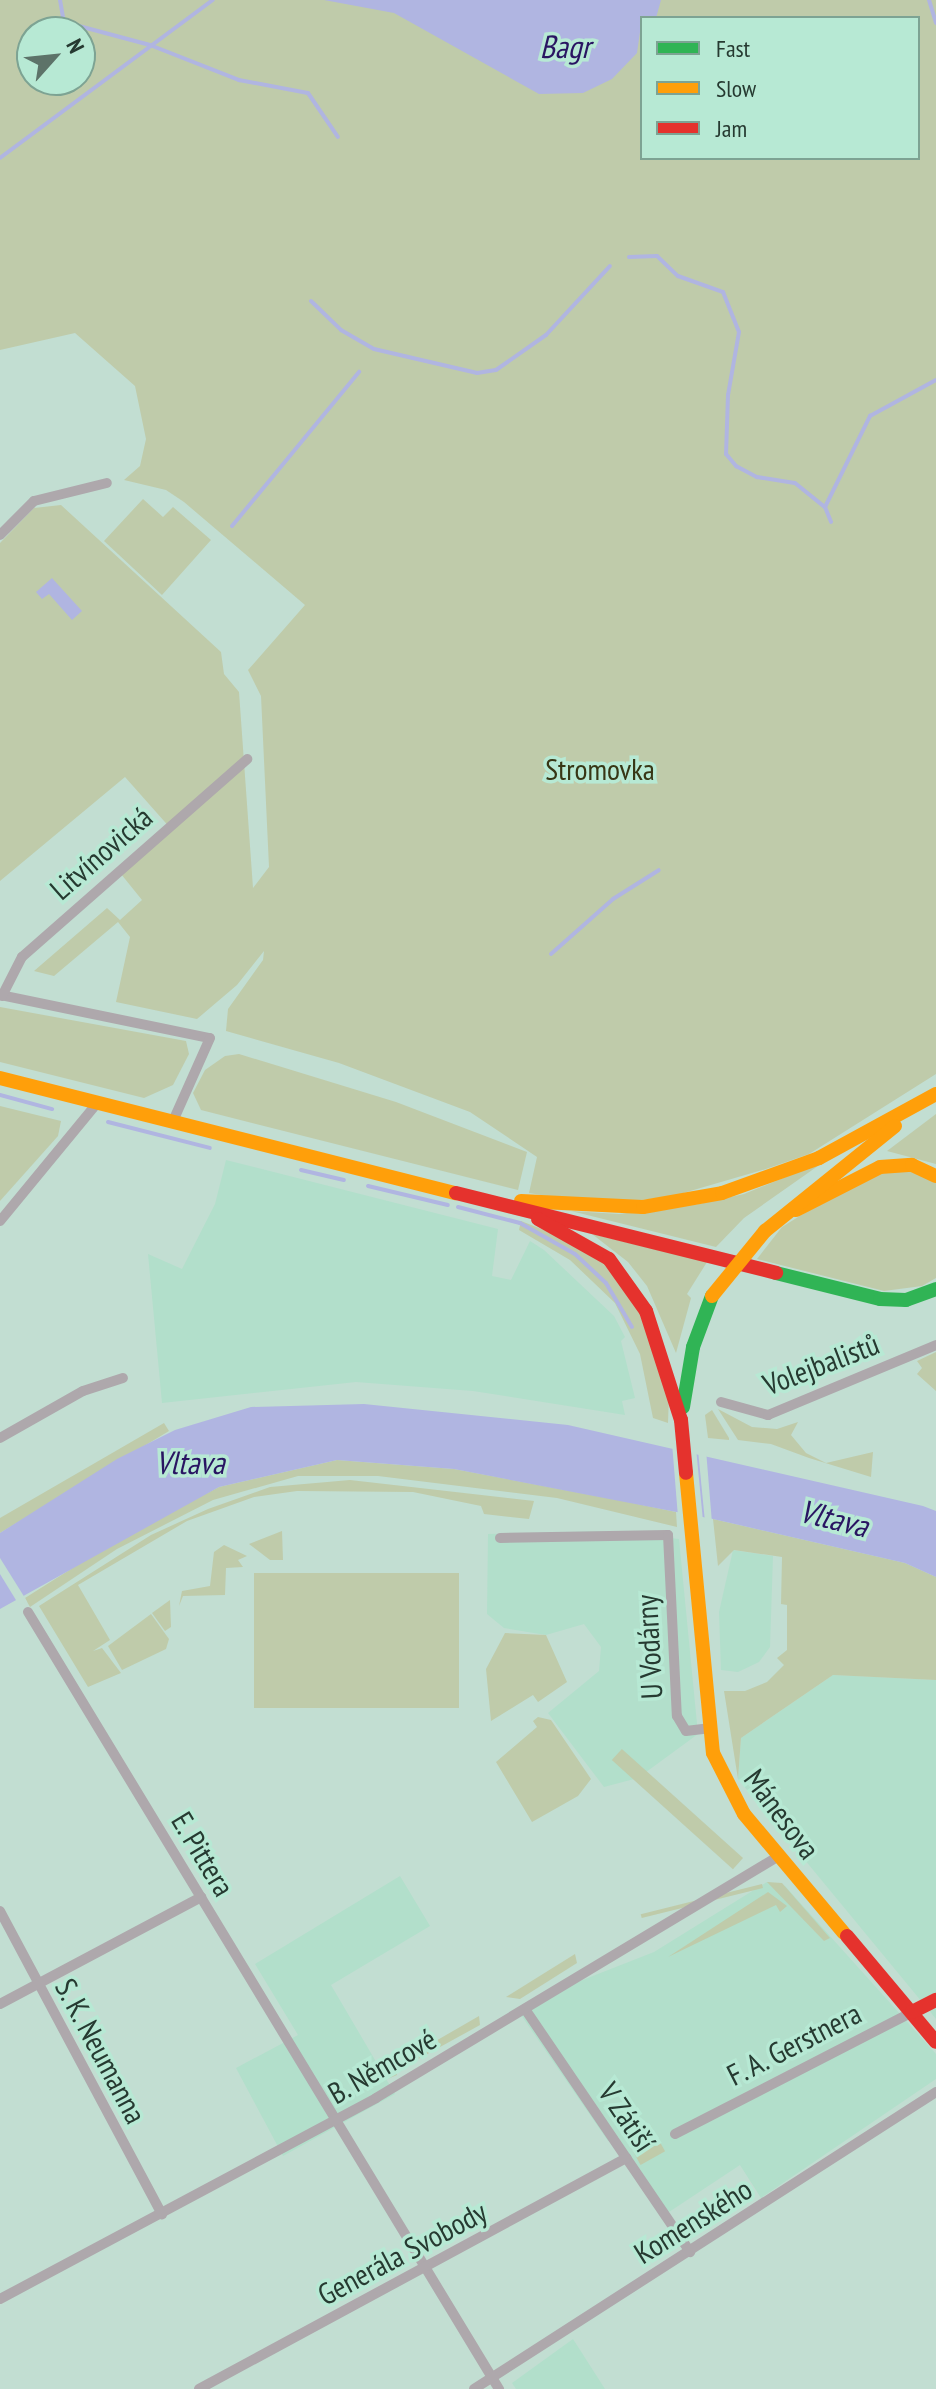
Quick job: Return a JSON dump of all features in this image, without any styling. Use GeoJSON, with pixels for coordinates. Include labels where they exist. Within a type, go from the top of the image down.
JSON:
{"type":"FeatureCollection","features":[{"type":"Feature","properties":{"kind":"main road"},"geometry":{"type":"LineString","coordinates":[[0,1078],[880,1299],[906,1300],[936,1289]]}},
{"type":"Feature","properties":{"kind":"main road"},"geometry":{"type":"LineString","coordinates":[[486,1199],[643,1207],[722,1193],[811,1162],[936,1095]]}},
{"type":"Feature","properties":{"kind":"main road"},"geometry":{"type":"LineString","coordinates":[[682,1424],[693,1347],[712,1296],[765,1231],[836,1169],[936,1095]]}},
{"type":"Feature","properties":{"kind":"main road"},"geometry":{"type":"LineString","coordinates":[[778,1220],[880,1167],[912,1165],[936,1176]]}},
{"type":"Feature","properties":{"kind":"main road"},"geometry":{"type":"LineString","coordinates":[[486,1199],[584,1242],[622,1272],[646,1311],[682,1424]]}},
{"type":"Feature","properties":{"kind":"main road","name":"Mánesova"},"geometry":{"type":"LineString","coordinates":[[682,1424],[713,1753],[731,1795],[778,1856],[936,2042]]}},
{"type":"Feature","properties":{"kind":"main road","name":"F. A. Gerstnera"},"geometry":{"type":"LineString","coordinates":[[912,2012],[936,2000]]}},
{"type":"Feature","properties":{"kind":"street"},"geometry":{"type":"LineString","coordinates":[[0,535],[34,501],[107,483]]}},
{"type":"Feature","properties":{"kind":"street","name":"Litvínovická"},"geometry":{"type":"LineString","coordinates":[[173,1121],[210,1038],[1,995],[22,957],[247,759]]}},
{"type":"Feature","properties":{"kind":"street"},"geometry":{"type":"LineString","coordinates":[[0,1221],[98,1102]]}},
{"type":"Feature","properties":{"kind":"street","name":"Volejbalistů"},"geometry":{"type":"LineString","coordinates":[[721,1402],[768,1415],[936,1345]]}},
{"type":"Feature","properties":{"kind":"street"},"geometry":{"type":"LineString","coordinates":[[0,1438],[83,1391],[123,1378]]}},
{"type":"Feature","properties":{"kind":"street","name":"U Vodárny"},"geometry":{"type":"LineString","coordinates":[[500,1538],[668,1535],[677,1716],[686,1731],[709,1728]]}},
{"type":"Feature","properties":{"kind":"street","name":"E. Pittera"},"geometry":{"type":"LineString","coordinates":[[28,1612],[334,2122],[499,2389]]}},
{"type":"Feature","properties":{"kind":"street","name":"B. Němcové"},"geometry":{"type":"LineString","coordinates":[[0,2299],[334,2122],[778,1856]]}},
{"type":"Feature","properties":{"kind":"street"},"geometry":{"type":"LineString","coordinates":[[0,2004],[201,1897]]}},
{"type":"Feature","properties":{"kind":"street","name":"S. K. Neumanna"},"geometry":{"type":"LineString","coordinates":[[0,1911],[162,2214]]}},
{"type":"Feature","properties":{"kind":"street","name":"V Zátiší"},"geometry":{"type":"LineString","coordinates":[[525,2009],[690,2252]]}},
{"type":"Feature","properties":{"kind":"street","name":"F. A. Gerstnera"},"geometry":{"type":"LineString","coordinates":[[675,2134],[912,2012]]}},
{"type":"Feature","properties":{"kind":"street","name":"Komenského"},"geometry":{"type":"LineString","coordinates":[[474,2389],[936,2092]]}},
{"type":"Feature","properties":{"kind":"street","name":"Generála Svobody"},"geometry":{"type":"LineString","coordinates":[[199,2389],[627,2158]]}},
{"type":"Feature","properties":{"kind":"shaded area"},"geometry":{"type":"Polygon","coordinates":[[[226,1160],[498,1229],[492,1276],[511,1280],[530,1241],[544,1250],[614,1316],[625,1337],[621,1341],[635,1398],[622,1401],[625,1415],[473,1391],[356,1382],[162,1403],[148,1254],[182,1269],[215,1204],[226,1160]]]}},
{"type":"Feature","properties":{"kind":"shaded area"},"geometry":{"type":"Polygon","coordinates":[[[612,1531],[679,1539],[698,1734],[638,1778],[604,1787],[548,1713],[599,1671],[601,1647],[584,1624],[546,1635],[504,1628],[487,1614],[488,1534],[612,1531]]]}},
{"type":"Feature","properties":{"kind":"shaded area"},"geometry":{"type":"Polygon","coordinates":[[[733,1550],[773,1556],[770,1647],[759,1662],[738,1672],[721,1670],[719,1612],[733,1550]]]}},
{"type":"Feature","properties":{"kind":"shaded area"},"geometry":{"type":"Polygon","coordinates":[[[833,1675],[936,1680],[936,2019],[738,1779],[741,1738],[833,1675]]]}},
{"type":"Feature","properties":{"kind":"shaded area"},"geometry":{"type":"Polygon","coordinates":[[[400,1876],[430,1926],[331,1985],[395,2094],[283,2156],[236,2068],[298,2035],[255,1964],[400,1876]]]}},
{"type":"Feature","properties":{"kind":"shaded area"},"geometry":{"type":"Polygon","coordinates":[[[767,1882],[785,1886],[936,2054],[936,2079],[761,2198],[740,2165],[666,2214],[618,2137],[608,2141],[521,2015],[575,1983],[654,1952],[767,1882]]]}},
{"type":"Feature","properties":{"kind":"shaded area"},"geometry":{"type":"Polygon","coordinates":[[[573,2339],[605,2389],[516,2389],[512,2383],[573,2339]]]}},
{"type":"Feature","properties":{"kind":"green space","name":"Stromovka"},"geometry":{"type":"Polygon","coordinates":[[[0,0],[936,0],[936,1074],[809,1154],[766,1169],[673,1196],[633,1201],[560,1198],[529,1193],[537,1157],[470,1112],[339,1063],[226,1031],[228,1009],[263,960],[264,951],[237,985],[197,1019],[116,1002],[130,937],[118,922],[54,976],[34,971],[107,908],[120,920],[142,900],[121,874],[172,830],[125,777],[0,881],[0,543],[34,508],[61,505],[221,652],[224,674],[239,692],[253,888],[269,867],[261,696],[248,670],[305,605],[184,502],[166,490],[124,480],[140,466],[146,439],[135,386],[75,333],[0,350],[0,0]]]}},
{"type":"Feature","properties":{"kind":"green space"},"geometry":{"type":"Polygon","coordinates":[[[143,499],[163,517],[173,507],[211,540],[162,595],[104,541],[143,499]]]}},
{"type":"Feature","properties":{"kind":"green space"},"geometry":{"type":"Polygon","coordinates":[[[0,1007],[186,1041],[189,1054],[173,1085],[144,1098],[0,1062],[0,1007]]]}},
{"type":"Feature","properties":{"kind":"green space"},"geometry":{"type":"Polygon","coordinates":[[[239,1054],[396,1102],[527,1152],[518,1190],[201,1110],[193,1093],[205,1070],[225,1056],[239,1054]]]}},
{"type":"Feature","properties":{"kind":"green space"},"geometry":{"type":"Polygon","coordinates":[[[0,1106],[61,1121],[58,1136],[0,1201],[0,1106]]]}},
{"type":"Feature","properties":{"kind":"green space"},"geometry":{"type":"Polygon","coordinates":[[[936,1114],[936,1164],[887,1151],[936,1114]]]}},
{"type":"Feature","properties":{"kind":"green space"},"geometry":{"type":"Polygon","coordinates":[[[825,1161],[744,1218],[716,1247],[571,1211],[619,1214],[699,1204],[744,1194],[825,1161]]]}},
{"type":"Feature","properties":{"kind":"green space"},"geometry":{"type":"Polygon","coordinates":[[[914,1171],[936,1182],[936,1278],[922,1286],[884,1291],[757,1259],[782,1227],[824,1201],[878,1172],[914,1171]]]}},
{"type":"Feature","properties":{"kind":"green space"},"geometry":{"type":"Polygon","coordinates":[[[521,1221],[562,1237],[605,1264],[646,1322],[669,1395],[668,1423],[653,1418],[640,1354],[615,1303],[570,1260],[519,1230],[521,1221]]]}},
{"type":"Feature","properties":{"kind":"green space"},"geometry":{"type":"Polygon","coordinates":[[[592,1234],[707,1262],[687,1294],[691,1298],[676,1353],[647,1286],[628,1262],[592,1234]]]}},
{"type":"Feature","properties":{"kind":"green space"},"geometry":{"type":"Polygon","coordinates":[[[936,1352],[936,1391],[917,1374],[922,1368],[917,1361],[936,1352]]]}},
{"type":"Feature","properties":{"kind":"green space"},"geometry":{"type":"Polygon","coordinates":[[[718,1409],[752,1427],[777,1429],[798,1422],[791,1435],[806,1453],[826,1463],[873,1452],[871,1477],[809,1458],[771,1444],[738,1440],[718,1409]]]}},
{"type":"Feature","properties":{"kind":"green space"},"geometry":{"type":"Polygon","coordinates":[[[712,1410],[729,1440],[708,1438],[705,1415],[712,1410]]]}},
{"type":"Feature","properties":{"kind":"green space"},"geometry":{"type":"Polygon","coordinates":[[[164,1423],[169,1431],[0,1533],[0,1518],[164,1423]]]}},
{"type":"Feature","properties":{"kind":"green space"},"geometry":{"type":"Polygon","coordinates":[[[337,1460],[454,1469],[623,1501],[676,1512],[677,1527],[557,1498],[378,1476],[298,1476],[213,1500],[117,1549],[30,1607],[25,1598],[125,1535],[219,1487],[337,1460]]]}},
{"type":"Feature","properties":{"kind":"green space"},"geometry":{"type":"Polygon","coordinates":[[[350,1480],[534,1501],[529,1519],[484,1514],[481,1506],[413,1492],[297,1491],[254,1497],[187,1521],[78,1585],[110,1640],[93,1651],[102,1648],[121,1673],[88,1687],[39,1606],[151,1535],[208,1509],[270,1487],[350,1480]]]}},
{"type":"Feature","properties":{"kind":"green space"},"geometry":{"type":"Polygon","coordinates":[[[713,1519],[905,1563],[936,1577],[936,1680],[833,1675],[741,1738],[738,1779],[724,1691],[745,1691],[767,1682],[784,1665],[777,1658],[787,1650],[787,1605],[781,1604],[782,1557],[734,1550],[718,1566],[713,1519]]]}},
{"type":"Feature","properties":{"kind":"green space"},"geometry":{"type":"Polygon","coordinates":[[[282,1531],[283,1560],[270,1560],[249,1544],[282,1531]]]}},
{"type":"Feature","properties":{"kind":"green space"},"geometry":{"type":"Polygon","coordinates":[[[224,1545],[247,1556],[238,1560],[243,1567],[226,1568],[225,1595],[183,1596],[179,1606],[182,1591],[210,1586],[214,1552],[224,1545]]]}},
{"type":"Feature","properties":{"kind":"green space"},"geometry":{"type":"Polygon","coordinates":[[[254,1573],[459,1573],[459,1708],[254,1708],[254,1573]]]}},
{"type":"Feature","properties":{"kind":"green space"},"geometry":{"type":"Polygon","coordinates":[[[170,1600],[171,1627],[165,1631],[152,1613],[170,1600]]]}},
{"type":"Feature","properties":{"kind":"green space"},"geometry":{"type":"Polygon","coordinates":[[[151,1614],[169,1639],[166,1649],[122,1670],[108,1646],[151,1614]]]}},
{"type":"Feature","properties":{"kind":"green space"},"geometry":{"type":"Polygon","coordinates":[[[505,1633],[546,1635],[567,1682],[538,1702],[533,1695],[491,1721],[486,1669],[505,1633]]]}},
{"type":"Feature","properties":{"kind":"green space"},"geometry":{"type":"Polygon","coordinates":[[[538,1717],[551,1720],[591,1779],[578,1796],[532,1822],[496,1762],[537,1727],[533,1721],[538,1717]]]}},
{"type":"Feature","properties":{"kind":"green space"},"geometry":{"type":"Polygon","coordinates":[[[622,1749],[743,1858],[733,1869],[612,1760],[622,1749]]]}},
{"type":"Feature","properties":{"kind":"green space"},"geometry":{"type":"Polygon","coordinates":[[[767,1882],[782,1883],[830,1938],[824,1941],[767,1882]]]}},
{"type":"Feature","properties":{"kind":"green space"},"geometry":{"type":"Polygon","coordinates":[[[762,1884],[763,1888],[642,1918],[641,1914],[762,1884]]]}},
{"type":"Feature","properties":{"kind":"green space"},"geometry":{"type":"Polygon","coordinates":[[[768,1892],[787,1906],[780,1912],[776,1905],[668,1957],[768,1892]]]}},
{"type":"Feature","properties":{"kind":"green space"},"geometry":{"type":"Polygon","coordinates":[[[575,1954],[577,1963],[520,1999],[506,1997],[575,1954]]]}},
{"type":"Feature","properties":{"kind":"green space"},"geometry":{"type":"Polygon","coordinates":[[[479,2016],[480,2025],[411,2063],[408,2057],[479,2016]]]}},
{"type":"Feature","properties":{"kind":"green space"},"geometry":{"type":"Polygon","coordinates":[[[393,2064],[397,2075],[373,2085],[368,2078],[393,2064]]]}},
{"type":"Feature","properties":{"kind":"green space"},"geometry":{"type":"Polygon","coordinates":[[[651,2126],[665,2151],[641,2165],[627,2140],[651,2126]]]}},
{"type":"Feature","properties":{"kind":"water","name":"Bagr"},"geometry":{"type":"Polygon","coordinates":[[[324,0],[661,0],[657,16],[640,16],[637,53],[612,79],[583,93],[539,94],[394,13],[324,0]]]}},
{"type":"Feature","properties":{"kind":"water"},"geometry":{"type":"Polygon","coordinates":[[[52,578],[82,611],[72,620],[49,594],[42,599],[36,592],[52,578]]]}},
{"type":"Feature","properties":{"kind":"water","name":"Vltava"},"geometry":{"type":"Polygon","coordinates":[[[364,1404],[568,1425],[923,1506],[936,1511],[936,1577],[905,1563],[713,1519],[454,1469],[337,1460],[219,1487],[0,1609],[0,1533],[117,1459],[175,1430],[251,1407],[364,1404]]]}},
{"type":"Feature","properties":{"kind":"pier"},"geometry":{"type":"Polygon","coordinates":[[[672,1443],[696,1448],[703,1521],[678,1517],[672,1443]]]}},
{"type":"Feature","properties":{"kind":"pier"},"geometry":{"type":"Polygon","coordinates":[[[698,1450],[706,1450],[712,1523],[705,1522],[698,1450]]]}},
{"type":"Feature","properties":{"kind":"pier"},"geometry":{"type":"Polygon","coordinates":[[[0,1558],[27,1602],[19,1605],[0,1574],[0,1558]]]}},
{"type":"Feature","properties":{"kind":"waterway"},"geometry":{"type":"LineString","coordinates":[[60,0],[64,22],[150,45],[239,80],[308,93],[338,137]]}},
{"type":"Feature","properties":{"kind":"waterway"},"geometry":{"type":"LineString","coordinates":[[0,158],[213,0]]}},
{"type":"Feature","properties":{"kind":"waterway"},"geometry":{"type":"LineString","coordinates":[[929,0],[936,23]]}},
{"type":"Feature","properties":{"kind":"waterway"},"geometry":{"type":"LineString","coordinates":[[629,257],[657,256],[678,276],[723,292],[739,332],[728,395],[726,454],[736,466],[757,477],[795,483],[825,507],[870,416],[936,380]]}},
{"type":"Feature","properties":{"kind":"waterway"},"geometry":{"type":"LineString","coordinates":[[311,301],[341,330],[374,349],[477,373],[496,370],[546,335],[610,266]]}},
{"type":"Feature","properties":{"kind":"waterway"},"geometry":{"type":"LineString","coordinates":[[232,526],[359,372]]}},
{"type":"Feature","properties":{"kind":"waterway"},"geometry":{"type":"LineString","coordinates":[[825,507],[831,522]]}},
{"type":"Feature","properties":{"kind":"waterway"},"geometry":{"type":"LineString","coordinates":[[551,954],[613,899],[659,870]]}},
{"type":"Feature","properties":{"kind":"waterway"},"geometry":{"type":"LineString","coordinates":[[0,1095],[52,1109]]}},
{"type":"Feature","properties":{"kind":"waterway"},"geometry":{"type":"LineString","coordinates":[[108,1122],[210,1148]]}},
{"type":"Feature","properties":{"kind":"waterway"},"geometry":{"type":"LineString","coordinates":[[301,1170],[344,1180]]}},
{"type":"Feature","properties":{"kind":"waterway"},"geometry":{"type":"LineString","coordinates":[[368,1186],[448,1205]]}},
{"type":"Feature","properties":{"kind":"waterway"},"geometry":{"type":"LineString","coordinates":[[458,1207],[520,1223],[575,1254],[606,1283],[632,1327]]}},
{"type":"Feature","properties":{"kind":"traffic: fast"},"geometry":{"type":"LineString","coordinates":[[776,1273],[880,1299],[906,1300],[936,1289]]}},
{"type":"Feature","properties":{"kind":"traffic: fast"},"geometry":{"type":"LineString","coordinates":[[683,1407],[693,1347],[712,1296]]}},
{"type":"Feature","properties":{"kind":"traffic: slow"},"geometry":{"type":"LineString","coordinates":[[0,1078],[456,1193]]}},
{"type":"Feature","properties":{"kind":"traffic: slow"},"geometry":{"type":"LineString","coordinates":[[521,1201],[643,1207],[722,1193],[819,1158],[936,1094]]}},
{"type":"Feature","properties":{"kind":"traffic: slow"},"geometry":{"type":"LineString","coordinates":[[765,1231],[895,1126]]}},
{"type":"Feature","properties":{"kind":"traffic: slow"},"geometry":{"type":"LineString","coordinates":[[796,1210],[880,1167],[912,1165],[936,1176]]}},
{"type":"Feature","properties":{"kind":"traffic: slow"},"geometry":{"type":"LineString","coordinates":[[712,1296],[765,1231]]}},
{"type":"Feature","properties":{"kind":"traffic: slow"},"geometry":{"type":"LineString","coordinates":[[686,1473],[713,1753],[744,1814],[844,1933]]}},
{"type":"Feature","properties":{"kind":"traffic: jam"},"geometry":{"type":"LineString","coordinates":[[456,1193],[776,1273]]}},
{"type":"Feature","properties":{"kind":"traffic: jam"},"geometry":{"type":"LineString","coordinates":[[538,1219],[609,1259],[646,1311],[681,1420],[686,1473]]}},
{"type":"Feature","properties":{"kind":"traffic: jam"},"geometry":{"type":"LineString","coordinates":[[847,1936],[936,2042]]}},
{"type":"Feature","properties":{"kind":"traffic: jam"},"geometry":{"type":"LineString","coordinates":[[912,2012],[936,2000]]}}]}
